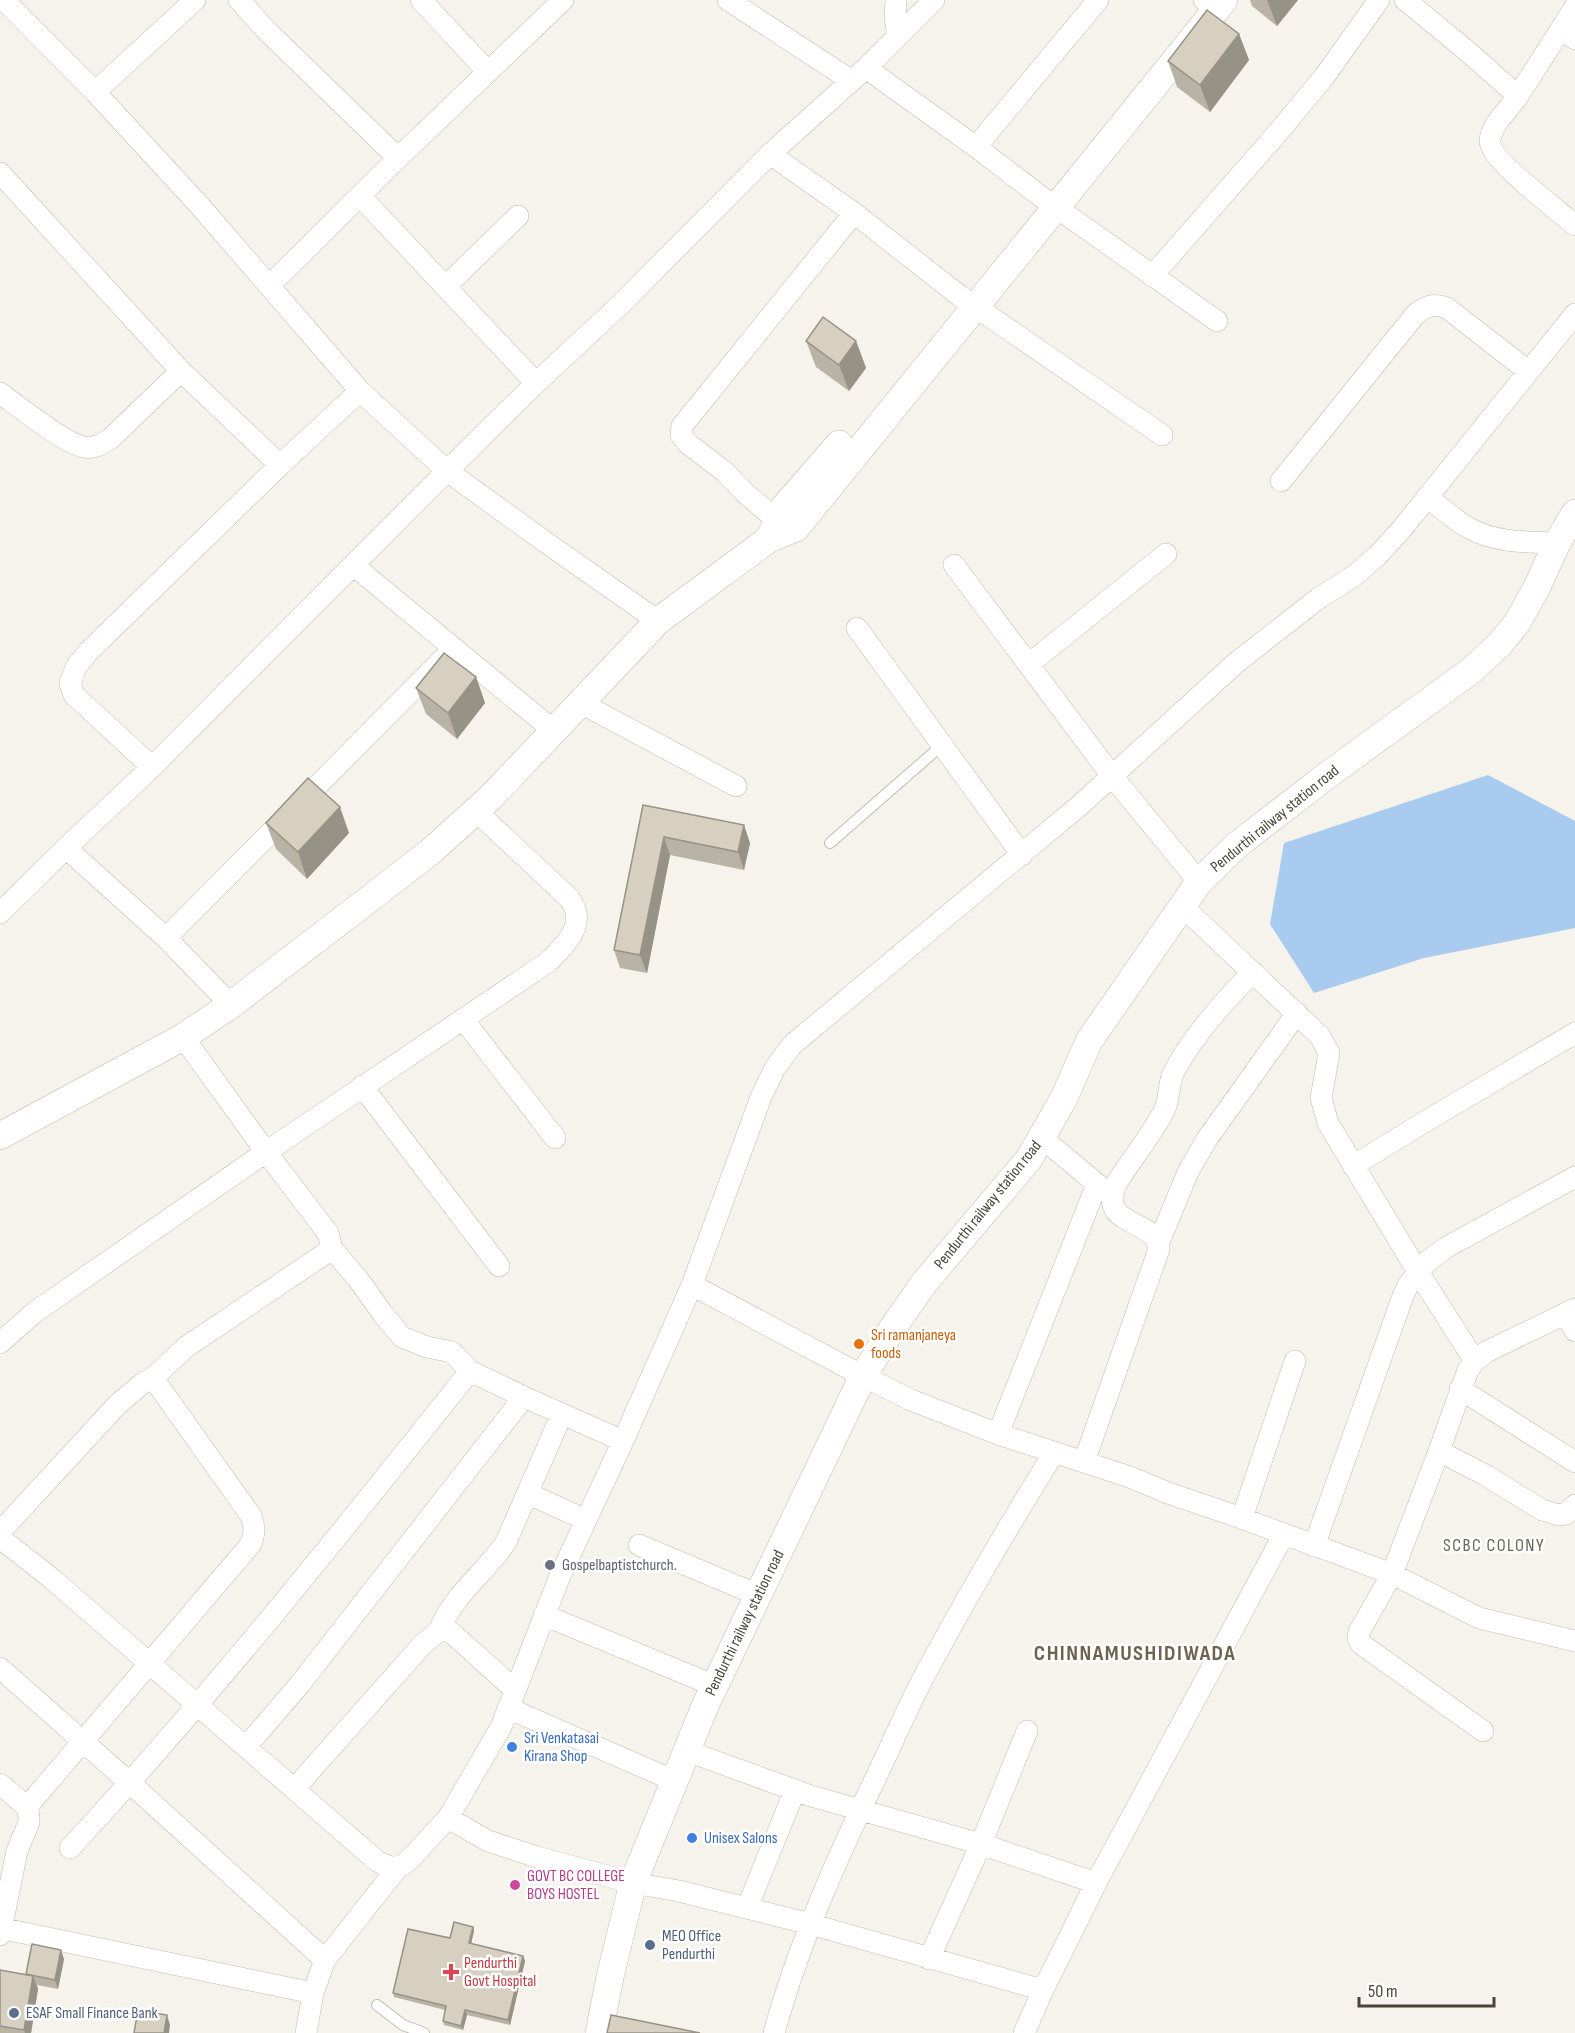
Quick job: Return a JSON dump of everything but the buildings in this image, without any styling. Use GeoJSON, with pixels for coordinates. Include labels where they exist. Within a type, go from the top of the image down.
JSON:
{"type":"FeatureCollection","features":[{"type":"Feature","properties":{"kind":"street"},"geometry":{"type":"LineString","coordinates":[[4,0],[95,92],[200,206],[360,391],[447,471],[658,621]]}},
{"type":"Feature","properties":{"kind":"street"},"geometry":{"type":"LineString","coordinates":[[95,92],[195,0]]}},
{"type":"Feature","properties":{"kind":"street"},"geometry":{"type":"LineString","coordinates":[[239,0],[267,31],[398,158]]}},
{"type":"Feature","properties":{"kind":"street"},"geometry":{"type":"LineString","coordinates":[[421,0],[488,72]]}},
{"type":"Feature","properties":{"kind":"street"},"geometry":{"type":"LineString","coordinates":[[269,286],[563,0]]}},
{"type":"Feature","properties":{"kind":"street"},"geometry":{"type":"LineString","coordinates":[[728,0],[859,74],[976,147],[1049,202],[1217,321]]}},
{"type":"Feature","properties":{"kind":"street"},"geometry":{"type":"LineString","coordinates":[[896,0],[895,17],[898,36]]}},
{"type":"Feature","properties":{"kind":"street"},"geometry":{"type":"LineString","coordinates":[[0,913],[152,767],[352,565],[536,383],[621,304],[770,154],[859,74],[934,0]]}},
{"type":"Feature","properties":{"kind":"street"},"geometry":{"type":"LineString","coordinates":[[976,147],[1098,0]]}},
{"type":"Feature","properties":{"kind":"street"},"geometry":{"type":"LineString","coordinates":[[1049,202],[1205,0]]}},
{"type":"Feature","properties":{"kind":"street"},"geometry":{"type":"LineString","coordinates":[[0,1136],[183,1037],[231,1005],[421,859],[476,811],[658,621],[773,530],[796,528],[967,302],[1049,202],[1224,0]]}},
{"type":"Feature","properties":{"kind":"street"},"geometry":{"type":"LineString","coordinates":[[1152,276],[1324,77],[1379,0]]}},
{"type":"Feature","properties":{"kind":"street"},"geometry":{"type":"LineString","coordinates":[[1413,2],[1518,96]]}},
{"type":"Feature","properties":{"kind":"street"},"geometry":{"type":"LineString","coordinates":[[1575,7],[1568,34],[1518,96],[1490,140],[1492,149],[1502,163],[1575,225]]}},
{"type":"Feature","properties":{"kind":"street"},"geometry":{"type":"LineString","coordinates":[[770,154],[854,213],[967,302],[1162,435]]}},
{"type":"Feature","properties":{"kind":"street"},"geometry":{"type":"LineString","coordinates":[[0,173],[181,371],[280,465]]}},
{"type":"Feature","properties":{"kind":"street"},"geometry":{"type":"LineString","coordinates":[[360,196],[536,383]]}},
{"type":"Feature","properties":{"kind":"street"},"geometry":{"type":"LineString","coordinates":[[773,530],[745,493],[725,472],[683,439],[682,426],[854,213]]}},
{"type":"Feature","properties":{"kind":"street"},"geometry":{"type":"LineString","coordinates":[[446,286],[518,216]]}},
{"type":"Feature","properties":{"kind":"street"},"geometry":{"type":"LineString","coordinates":[[1281,481],[1423,308],[1432,305],[1447,308],[1528,371]]}},
{"type":"Feature","properties":{"kind":"street"},"geometry":{"type":"LineString","coordinates":[[306,2033],[313,1993],[325,1960],[398,1867],[411,1858],[448,1818],[501,1727],[560,1576],[692,1285],[761,1098],[775,1068],[792,1045],[1022,855],[1238,662],[1278,628],[1354,576],[1377,556],[1401,530],[1575,314]]}},
{"type":"Feature","properties":{"kind":"street"},"geometry":{"type":"LineString","coordinates":[[0,393],[66,440],[84,447],[99,446],[110,439],[181,371]]}},
{"type":"Feature","properties":{"kind":"street"},"geometry":{"type":"LineString","coordinates":[[152,767],[74,695],[70,683],[76,666],[280,465],[360,391]]}},
{"type":"Feature","properties":{"kind":"street"},"geometry":{"type":"LineString","coordinates":[[1427,497],[1470,528],[1486,535],[1531,542],[1557,543]]}},
{"type":"Feature","properties":{"kind":"street","name":"Pendurthi railway station road"},"geometry":{"type":"LineString","coordinates":[[599,2033],[633,1883],[687,1751],[863,1376],[892,1329],[924,1283],[1011,1181],[1042,1138],[1064,1098],[1089,1041],[1199,882],[1238,845],[1329,774],[1472,670],[1500,644],[1522,614],[1557,543],[1575,513]]}},
{"type":"Feature","properties":{"kind":"street"},"geometry":{"type":"LineString","coordinates":[[1029,664],[1166,554]]}},
{"type":"Feature","properties":{"kind":"street"},"geometry":{"type":"LineString","coordinates":[[954,564],[1112,776],[1199,882]]}},
{"type":"Feature","properties":{"kind":"street"},"geometry":{"type":"LineString","coordinates":[[352,565],[553,730]]}},
{"type":"Feature","properties":{"kind":"street"},"geometry":{"type":"LineString","coordinates":[[857,628],[1022,855]]}},
{"type":"Feature","properties":{"kind":"street"},"geometry":{"type":"LineString","coordinates":[[166,938],[454,648]]}},
{"type":"Feature","properties":{"kind":"street"},"geometry":{"type":"LineString","coordinates":[[579,702],[736,786]]}},
{"type":"Feature","properties":{"kind":"street"},"geometry":{"type":"LineString","coordinates":[[0,1343],[35,1312],[362,1086],[548,962],[560,950],[571,936],[575,922],[576,913],[570,899],[476,811]]}},
{"type":"Feature","properties":{"kind":"street"},"geometry":{"type":"LineString","coordinates":[[66,848],[166,938],[231,1005]]}},
{"type":"Feature","properties":{"kind":"street"},"geometry":{"type":"LineString","coordinates":[[1182,906],[1320,1036],[1329,1053],[1321,1098],[1329,1123],[1353,1166],[1474,1361]]}},
{"type":"Feature","properties":{"kind":"street"},"geometry":{"type":"LineString","coordinates":[[998,1434],[1104,1190],[1116,1184],[1164,1111],[1172,1075],[1190,1045],[1212,1016],[1253,972]]}},
{"type":"Feature","properties":{"kind":"street"},"geometry":{"type":"LineString","coordinates":[[1084,1462],[1157,1257],[1159,1242],[1188,1172],[1207,1139],[1297,1013]]}},
{"type":"Feature","properties":{"kind":"street"},"geometry":{"type":"LineString","coordinates":[[462,1019],[555,1138]]}},
{"type":"Feature","properties":{"kind":"street"},"geometry":{"type":"LineString","coordinates":[[1353,1166],[1575,1033]]}},
{"type":"Feature","properties":{"kind":"street"},"geometry":{"type":"LineString","coordinates":[[183,1037],[328,1233],[332,1249],[402,1337],[427,1347],[452,1352],[470,1371],[623,1440]]}},
{"type":"Feature","properties":{"kind":"street"},"geometry":{"type":"LineString","coordinates":[[362,1086],[499,1266]]}},
{"type":"Feature","properties":{"kind":"street"},"geometry":{"type":"LineString","coordinates":[[1042,1138],[1104,1190],[1117,1211],[1159,1242]]}},
{"type":"Feature","properties":{"kind":"street"},"geometry":{"type":"LineString","coordinates":[[1314,1546],[1389,1332],[1408,1285],[1428,1261],[1448,1247],[1575,1177]]}},
{"type":"Feature","properties":{"kind":"street"},"geometry":{"type":"LineString","coordinates":[[0,1532],[118,1404],[142,1383],[153,1378],[186,1347],[332,1249]]}},
{"type":"Feature","properties":{"kind":"street"},"geometry":{"type":"LineString","coordinates":[[692,1285],[911,1400],[998,1434],[1130,1477],[1168,1493],[1392,1574],[1479,1617],[1575,1641]]}},
{"type":"Feature","properties":{"kind":"street"},"geometry":{"type":"LineString","coordinates":[[1483,1731],[1361,1644],[1358,1637],[1359,1632],[1392,1574],[1439,1451],[1463,1378],[1474,1361],[1486,1352],[1572,1317]]}},
{"type":"Feature","properties":{"kind":"street"},"geometry":{"type":"LineString","coordinates":[[1242,1518],[1295,1361]]}},
{"type":"Feature","properties":{"kind":"street"},"geometry":{"type":"LineString","coordinates":[[70,1848],[130,1783],[315,1566],[470,1371]]}},
{"type":"Feature","properties":{"kind":"street"},"geometry":{"type":"LineString","coordinates":[[27,1807],[251,1544],[256,1529],[251,1516],[153,1378]]}},
{"type":"Feature","properties":{"kind":"street"},"geometry":{"type":"LineString","coordinates":[[1460,1389],[1575,1462]]}},
{"type":"Feature","properties":{"kind":"street"},"geometry":{"type":"LineString","coordinates":[[246,1747],[314,1666],[524,1397]]}},
{"type":"Feature","properties":{"kind":"street"},"geometry":{"type":"LineString","coordinates":[[295,1788],[423,1644],[439,1631],[447,1611],[497,1555],[506,1542],[562,1414]]}},
{"type":"Feature","properties":{"kind":"street"},"geometry":{"type":"LineString","coordinates":[[1439,1451],[1487,1476],[1542,1510],[1558,1515],[1566,1514],[1575,1505]]}},
{"type":"Feature","properties":{"kind":"street"},"geometry":{"type":"LineString","coordinates":[[774,2033],[810,1924],[927,1670],[998,1542],[1054,1453]]}},
{"type":"Feature","properties":{"kind":"street"},"geometry":{"type":"LineString","coordinates":[[527,1493],[586,1520]]}},
{"type":"Feature","properties":{"kind":"street"},"geometry":{"type":"LineString","coordinates":[[1024,2033],[1096,1883],[1284,1534]]}},
{"type":"Feature","properties":{"kind":"street"},"geometry":{"type":"LineString","coordinates":[[0,1539],[51,1578],[295,1788],[377,1862],[388,1867],[398,1867]]}},
{"type":"Feature","properties":{"kind":"street"},"geometry":{"type":"LineString","coordinates":[[639,1545],[759,1595]]}},
{"type":"Feature","properties":{"kind":"street"},"geometry":{"type":"LineString","coordinates":[[544,1616],[716,1686]]}},
{"type":"Feature","properties":{"kind":"street"},"geometry":{"type":"LineString","coordinates":[[439,1631],[449,1631],[454,1635],[512,1699],[675,1781]]}},
{"type":"Feature","properties":{"kind":"street"},"geometry":{"type":"LineString","coordinates":[[0,1668],[325,1960]]}},
{"type":"Feature","properties":{"kind":"street"},"geometry":{"type":"LineString","coordinates":[[929,1959],[981,1844],[1027,1731]]}},
{"type":"Feature","properties":{"kind":"street"},"geometry":{"type":"LineString","coordinates":[[687,1751],[795,1790],[981,1844],[1096,1883]]}},
{"type":"Feature","properties":{"kind":"street"},"geometry":{"type":"LineString","coordinates":[[0,1784],[27,1807],[29,1822],[17,1851],[0,1931],[313,1993]]}},
{"type":"Feature","properties":{"kind":"street"},"geometry":{"type":"LineString","coordinates":[[747,1908],[795,1790]]}},
{"type":"Feature","properties":{"kind":"street"},"geometry":{"type":"LineString","coordinates":[[448,1818],[488,1841],[633,1883],[679,1891],[810,1924],[1043,1990]]}},
{"type":"Feature","properties":{"kind":"lane"},"geometry":{"type":"LineString","coordinates":[[830,843],[941,746]]}},
{"type":"Feature","properties":{"kind":"lane"},"geometry":{"type":"LineString","coordinates":[[377,2005],[403,2025],[424,2033]]}},
{"type":"Feature","properties":{"kind":"water"},"geometry":{"type":"Polygon","coordinates":[[[1488,775],[1575,821],[1575,928],[1424,958],[1314,993],[1270,924],[1284,843],[1488,775]]]}},
{"type":"Feature","properties":{"kind":"place","name":"Sri ramanjaneya foods"},"geometry":{"type":"Point","coordinates":[859,1344]}},
{"type":"Feature","properties":{"kind":"place","name":"Gospelbaptistchurch."},"geometry":{"type":"Point","coordinates":[550,1565]}},
{"type":"Feature","properties":{"kind":"place","name":"Sri Venkatasai Kirana Shop"},"geometry":{"type":"Point","coordinates":[512,1747]}},
{"type":"Feature","properties":{"kind":"place","name":"Unisex Salons"},"geometry":{"type":"Point","coordinates":[692,1838]}},
{"type":"Feature","properties":{"kind":"place","name":"GOVT BC COLLEGE BOYS HOSTEL"},"geometry":{"type":"Point","coordinates":[515,1885]}},
{"type":"Feature","properties":{"kind":"place","name":"MEO Office Pendurthi"},"geometry":{"type":"Point","coordinates":[650,1945]}},
{"type":"Feature","properties":{"kind":"place","name":"Pendurthi Govt Hospital"},"geometry":{"type":"Point","coordinates":[451,1972]}},
{"type":"Feature","properties":{"kind":"place","name":"ESAF Small Finance Bank"},"geometry":{"type":"Point","coordinates":[14,2013]}},
{"type":"Feature","properties":{"kind":"district","name":"SCBC COLONY"},"geometry":{"type":"Point","coordinates":[1494,1545]}},
{"type":"Feature","properties":{"kind":"district","name":"CHINNAMUSHIDIWADA"},"geometry":{"type":"Point","coordinates":[1135,1653]}}]}
